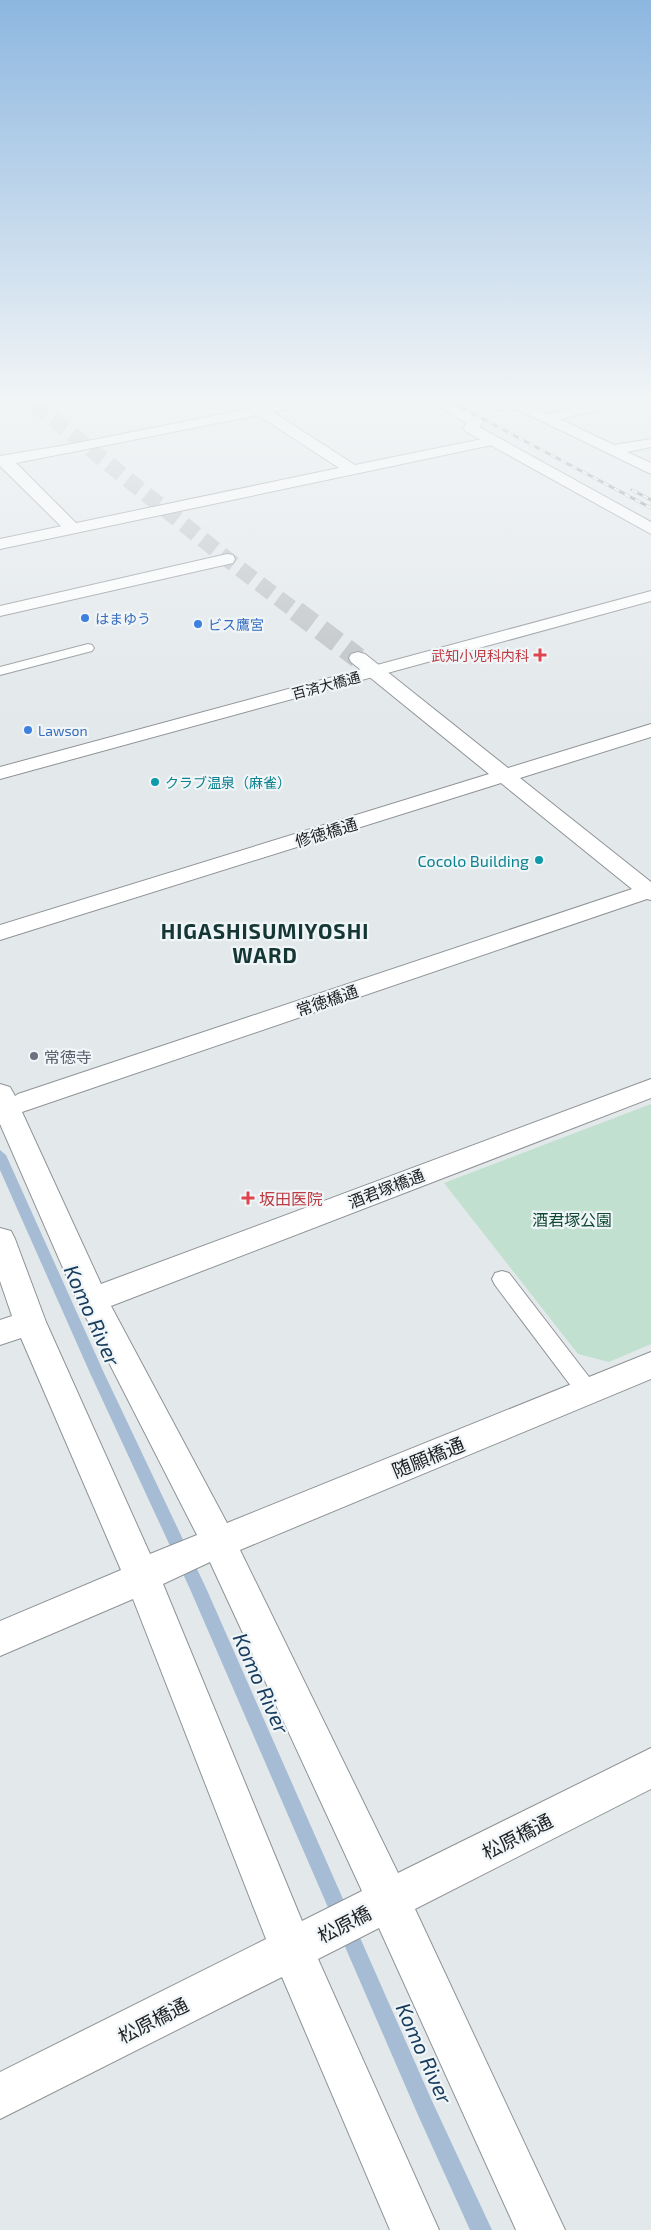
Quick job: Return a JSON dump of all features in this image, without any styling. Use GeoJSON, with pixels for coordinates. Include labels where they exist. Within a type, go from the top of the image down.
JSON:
{"type":"FeatureCollection","features":[{"type":"Feature","properties":{"kind":"street"},"geometry":{"type":"LineString","coordinates":[[53,508],[74,528]]}},
{"type":"Feature","properties":{"kind":"street"},"geometry":{"type":"LineString","coordinates":[[0,544],[170,508]]}},
{"type":"Feature","properties":{"kind":"street"},"geometry":{"type":"LineString","coordinates":[[613,508],[651,529]]}},
{"type":"Feature","properties":{"kind":"street"},"geometry":{"type":"LineString","coordinates":[[0,611],[227,559]]}},
{"type":"Feature","properties":{"kind":"street","name":"百済大橋通"},"geometry":{"type":"LineString","coordinates":[[0,774],[651,596]]}},
{"type":"Feature","properties":{"kind":"street"},"geometry":{"type":"LineString","coordinates":[[358,658],[650,891]]}},
{"type":"Feature","properties":{"kind":"street","name":"修徳橋通"},"geometry":{"type":"LineString","coordinates":[[0,933],[651,730]]}},
{"type":"Feature","properties":{"kind":"street","name":"常徳橋通"},"geometry":{"type":"LineString","coordinates":[[2,1104],[650,891]]}},
{"type":"Feature","properties":{"kind":"street","name":"酒君塚橋通"},"geometry":{"type":"LineString","coordinates":[[93,1300],[651,1088]]}},
{"type":"Feature","properties":{"kind":"street"},"geometry":{"type":"LineString","coordinates":[[2,1104],[93,1300],[386,1903],[541,2230]]}},
{"type":"Feature","properties":{"kind":"street"},"geometry":{"type":"LineString","coordinates":[[0,1239],[15,1327],[149,1573],[415,2230]]}},
{"type":"Feature","properties":{"kind":"street","name":"随願橋通"},"geometry":{"type":"LineString","coordinates":[[149,1573],[651,1366]]}},
{"type":"Feature","properties":{"kind":"street"},"geometry":{"type":"LineString","coordinates":[[0,1638],[149,1573]]}},
{"type":"Feature","properties":{"kind":"street","name":"松原橋通"},"geometry":{"type":"LineString","coordinates":[[386,1903],[651,1768]]}},
{"type":"Feature","properties":{"kind":"street","name":"松原橋"},"geometry":{"type":"LineString","coordinates":[[299,1947],[386,1903]]}},
{"type":"Feature","properties":{"kind":"street","name":"松原橋通"},"geometry":{"type":"LineString","coordinates":[[0,2096],[299,1947]]}},
{"type":"Feature","properties":{"kind":"lane"},"geometry":{"type":"LineString","coordinates":[[0,671],[88,648]]}},
{"type":"Feature","properties":{"kind":"lane"},"geometry":{"type":"LineString","coordinates":[[502,1280],[588,1392]]}},
{"type":"Feature","properties":{"kind":"green space","name":"酒君塚公園"},"geometry":{"type":"Polygon","coordinates":[[[651,1104],[651,1344],[609,1362],[578,1354],[444,1183],[651,1104]]]}},
{"type":"Feature","properties":{"kind":"waterway","name":"Komo River"},"geometry":{"type":"LineString","coordinates":[[0,1155],[97,1373],[198,1588],[425,2108],[481,2230]]}},
{"type":"Feature","properties":{"kind":"tunnel"},"geometry":{"type":"LineString","coordinates":[[164,508],[298,613]]}},
{"type":"Feature","properties":{"kind":"tunnel"},"geometry":{"type":"LineString","coordinates":[[296,611],[358,658]]}},
{"type":"Feature","properties":{"kind":"place","name":"はまゆう"},"geometry":{"type":"Point","coordinates":[85,618]}},
{"type":"Feature","properties":{"kind":"place","name":"ビス鷹宮"},"geometry":{"type":"Point","coordinates":[198,624]}},
{"type":"Feature","properties":{"kind":"place","name":"武知小児科内科"},"geometry":{"type":"Point","coordinates":[540,655]}},
{"type":"Feature","properties":{"kind":"place","name":"Lawson"},"geometry":{"type":"Point","coordinates":[28,730]}},
{"type":"Feature","properties":{"kind":"place","name":"クラブ温泉（麻雀）"},"geometry":{"type":"Point","coordinates":[155,782]}},
{"type":"Feature","properties":{"kind":"place","name":"Cocolo Building"},"geometry":{"type":"Point","coordinates":[539,860]}},
{"type":"Feature","properties":{"kind":"place","name":"常徳寺"},"geometry":{"type":"Point","coordinates":[34,1056]}},
{"type":"Feature","properties":{"kind":"place","name":"坂田医院"},"geometry":{"type":"Point","coordinates":[248,1198]}},
{"type":"Feature","properties":{"kind":"district","name":"HIGASHISUMIYOSHI WARD"},"geometry":{"type":"Point","coordinates":[265,942]}}]}
